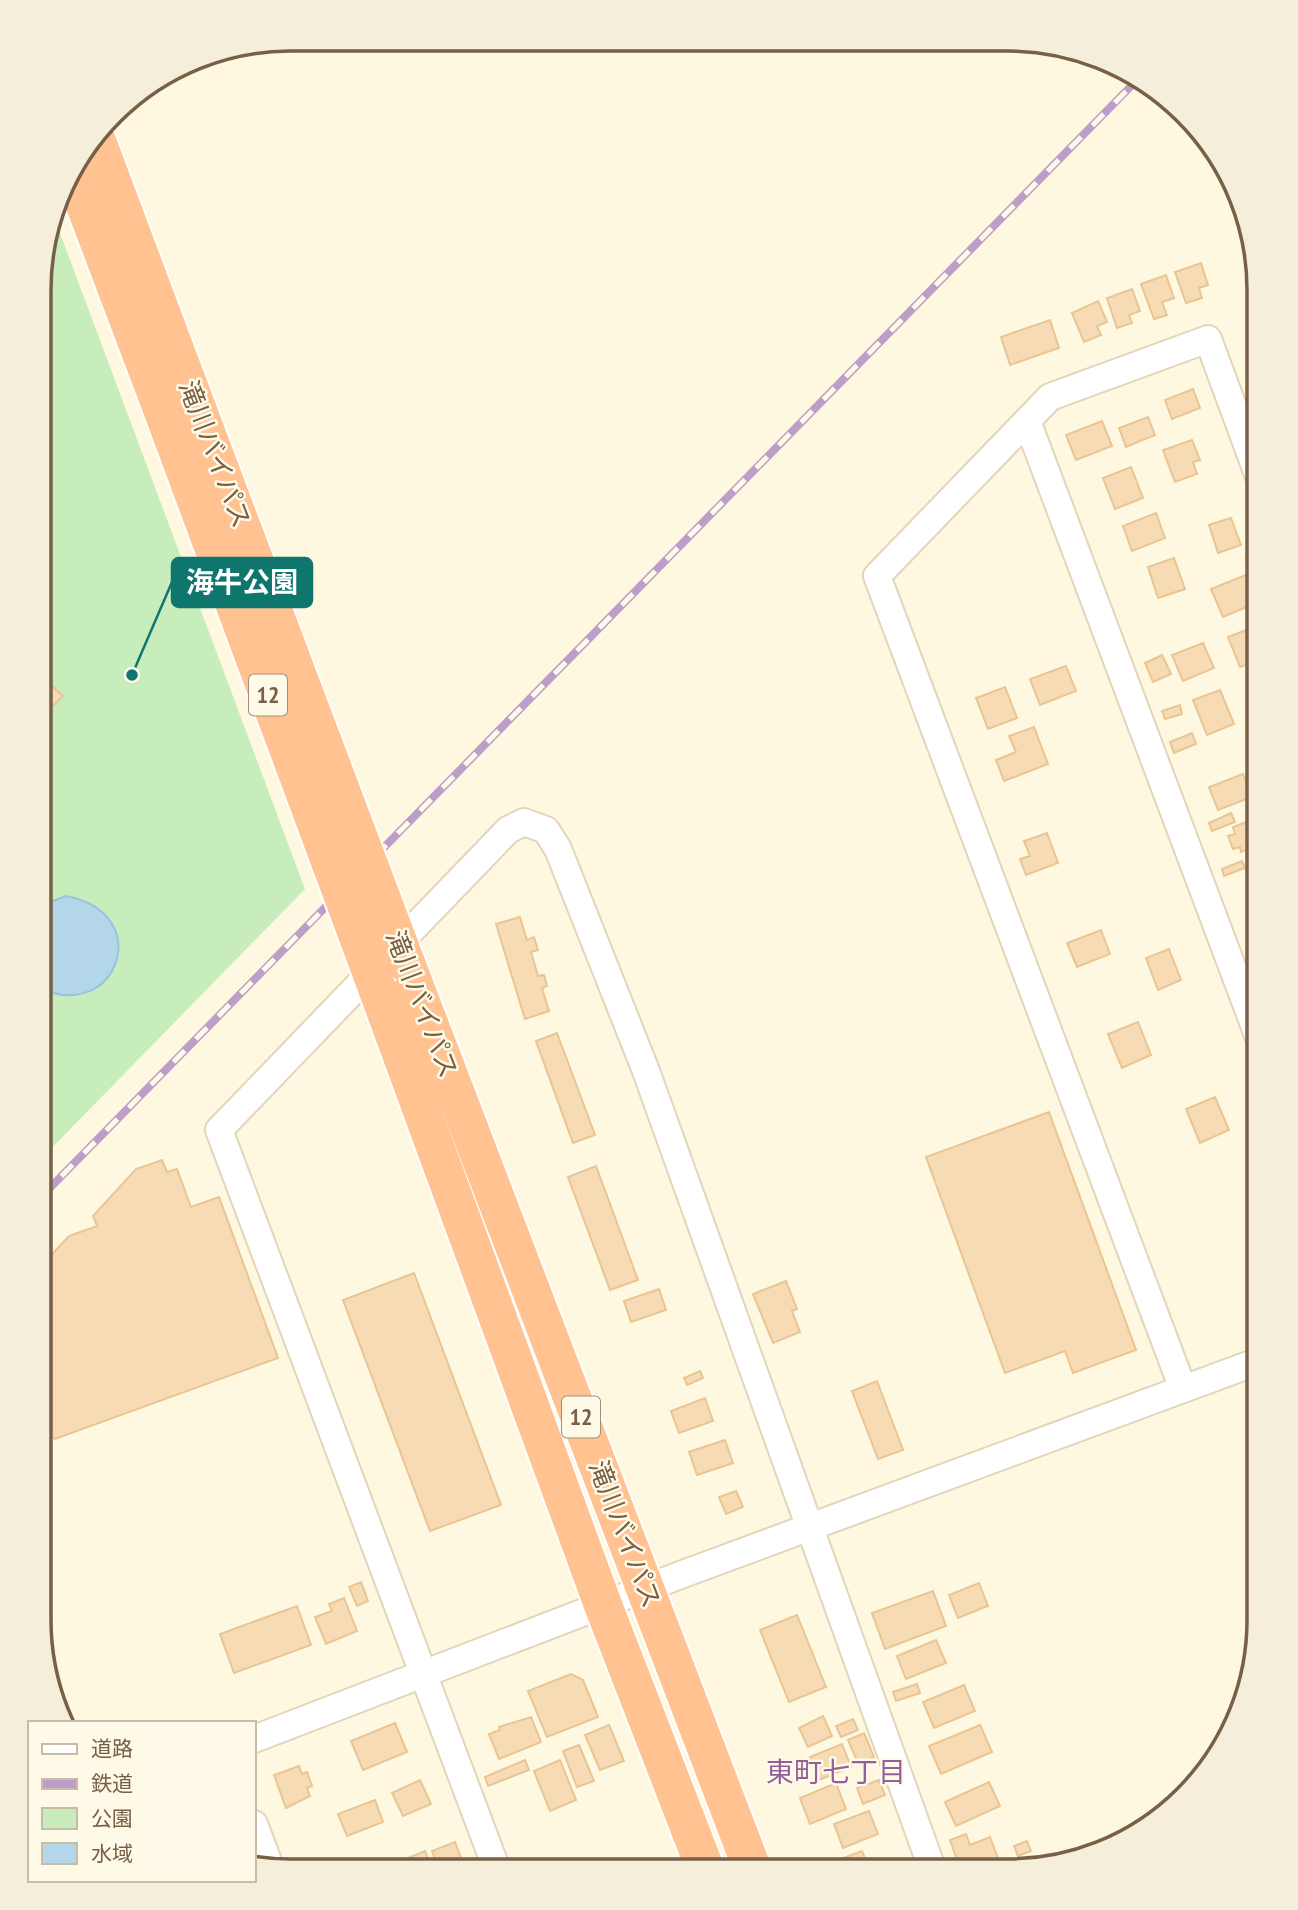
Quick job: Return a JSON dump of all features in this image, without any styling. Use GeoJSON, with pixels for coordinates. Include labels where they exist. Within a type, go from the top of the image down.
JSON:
{"type":"FeatureCollection","features":[{"type":"Feature","properties":{"kind":"highway","name":"滝川バイパス"},"geometry":{"type":"LineString","coordinates":[[98,147],[174,394],[377,988],[603,1605],[701,1859]]}},
{"type":"Feature","properties":{"kind":"highway","name":"滝川バイパス"},"geometry":{"type":"LineString","coordinates":[[77,182],[174,394],[406,964],[749,1859]]}},
{"type":"Feature","properties":{"kind":"street"},"geometry":{"type":"LineString","coordinates":[[1183,1390],[877,576],[1050,397],[1208,339],[1247,445]]}},
{"type":"Feature","properties":{"kind":"street"},"geometry":{"type":"LineString","coordinates":[[1027,421],[1247,1006]]}},
{"type":"Feature","properties":{"kind":"street"},"geometry":{"type":"LineString","coordinates":[[493,1859],[219,1130],[508,830],[524,822],[547,830],[558,849],[646,1070],[929,1859]]}},
{"type":"Feature","properties":{"kind":"street"},"geometry":{"type":"LineString","coordinates":[[256,1738],[647,1588],[1247,1366]]}},
{"type":"Feature","properties":{"kind":"street"},"geometry":{"type":"LineString","coordinates":[[256,1829],[267,1857]]}},
{"type":"Feature","properties":{"kind":"green space"},"geometry":{"type":"Polygon","coordinates":[[[59,230],[305,889],[51,1149],[51,290],[59,230]]]}},
{"type":"Feature","properties":{"kind":"water"},"geometry":{"type":"Polygon","coordinates":[[[66,896],[94,906],[111,923],[118,942],[116,962],[106,979],[89,991],[67,995],[51,991],[51,902],[66,896]]]}},
{"type":"Feature","properties":{"kind":"building"},"geometry":{"type":"Polygon","coordinates":[[[1201,263],[1208,285],[1199,288],[1202,298],[1186,303],[1175,272],[1201,263]]]}},
{"type":"Feature","properties":{"kind":"building"},"geometry":{"type":"Polygon","coordinates":[[[1166,275],[1174,298],[1162,302],[1167,315],[1154,319],[1141,284],[1166,275]]]}},
{"type":"Feature","properties":{"kind":"building"},"geometry":{"type":"Polygon","coordinates":[[[1132,289],[1140,311],[1129,315],[1132,323],[1117,328],[1107,298],[1132,289]]]}},
{"type":"Feature","properties":{"kind":"building"},"geometry":{"type":"Polygon","coordinates":[[[1098,301],[1107,322],[1097,326],[1101,335],[1084,342],[1072,313],[1098,301]]]}},
{"type":"Feature","properties":{"kind":"building"},"geometry":{"type":"Polygon","coordinates":[[[1050,320],[1059,348],[1010,365],[1001,337],[1050,320]]]}},
{"type":"Feature","properties":{"kind":"building"},"geometry":{"type":"Polygon","coordinates":[[[1193,389],[1200,408],[1172,419],[1165,400],[1193,389]]]}},
{"type":"Feature","properties":{"kind":"building"},"geometry":{"type":"Polygon","coordinates":[[[1148,417],[1155,435],[1126,447],[1119,428],[1148,417]]]}},
{"type":"Feature","properties":{"kind":"building"},"geometry":{"type":"Polygon","coordinates":[[[1102,421],[1112,446],[1076,460],[1066,435],[1102,421]]]}},
{"type":"Feature","properties":{"kind":"building"},"geometry":{"type":"Polygon","coordinates":[[[1192,440],[1200,460],[1193,462],[1197,474],[1175,482],[1163,450],[1192,440]]]}},
{"type":"Feature","properties":{"kind":"building"},"geometry":{"type":"Polygon","coordinates":[[[1131,467],[1143,498],[1115,509],[1103,478],[1131,467]]]}},
{"type":"Feature","properties":{"kind":"building"},"geometry":{"type":"Polygon","coordinates":[[[1156,513],[1165,538],[1132,551],[1123,526],[1156,513]]]}},
{"type":"Feature","properties":{"kind":"building"},"geometry":{"type":"Polygon","coordinates":[[[1231,518],[1241,545],[1218,553],[1209,525],[1231,518]]]}},
{"type":"Feature","properties":{"kind":"building"},"geometry":{"type":"Polygon","coordinates":[[[1174,558],[1185,589],[1158,598],[1148,567],[1174,558]]]}},
{"type":"Feature","properties":{"kind":"building"},"geometry":{"type":"Polygon","coordinates":[[[1247,574],[1247,607],[1223,617],[1211,589],[1247,574]]]}},
{"type":"Feature","properties":{"kind":"building"},"geometry":{"type":"Polygon","coordinates":[[[1247,630],[1247,664],[1240,667],[1228,637],[1247,630]]]}},
{"type":"Feature","properties":{"kind":"building"},"geometry":{"type":"Polygon","coordinates":[[[1203,643],[1214,668],[1183,681],[1172,655],[1203,643]]]}},
{"type":"Feature","properties":{"kind":"building"},"geometry":{"type":"Polygon","coordinates":[[[1162,655],[1171,674],[1153,682],[1145,663],[1162,655]]]}},
{"type":"Feature","properties":{"kind":"building"},"geometry":{"type":"Polygon","coordinates":[[[1066,666],[1076,691],[1040,705],[1030,679],[1066,666]]]}},
{"type":"Feature","properties":{"kind":"building"},"geometry":{"type":"Polygon","coordinates":[[[53,687],[63,696],[53,706],[51,704],[53,687]]]}},
{"type":"Feature","properties":{"kind":"building"},"geometry":{"type":"Polygon","coordinates":[[[1005,687],[1017,718],[988,729],[976,698],[1005,687]]]}},
{"type":"Feature","properties":{"kind":"building"},"geometry":{"type":"Polygon","coordinates":[[[1220,690],[1234,724],[1207,735],[1193,700],[1220,690]]]}},
{"type":"Feature","properties":{"kind":"building"},"geometry":{"type":"Polygon","coordinates":[[[1180,705],[1182,714],[1165,719],[1162,711],[1180,705]]]}},
{"type":"Feature","properties":{"kind":"building"},"geometry":{"type":"Polygon","coordinates":[[[1034,727],[1048,764],[1004,781],[996,760],[1016,752],[1009,736],[1034,727]]]}},
{"type":"Feature","properties":{"kind":"building"},"geometry":{"type":"Polygon","coordinates":[[[1192,733],[1196,744],[1174,753],[1170,742],[1192,733]]]}},
{"type":"Feature","properties":{"kind":"building"},"geometry":{"type":"Polygon","coordinates":[[[1243,774],[1247,784],[1247,799],[1218,810],[1209,787],[1243,774]]]}},
{"type":"Feature","properties":{"kind":"building"},"geometry":{"type":"Polygon","coordinates":[[[1231,813],[1235,822],[1212,831],[1209,823],[1231,813]]]}},
{"type":"Feature","properties":{"kind":"building"},"geometry":{"type":"Polygon","coordinates":[[[1247,822],[1247,850],[1241,852],[1240,847],[1233,849],[1228,836],[1235,834],[1233,827],[1247,822]]]}},
{"type":"Feature","properties":{"kind":"building"},"geometry":{"type":"Polygon","coordinates":[[[1047,833],[1058,863],[1026,875],[1020,859],[1030,856],[1024,841],[1047,833]]]}},
{"type":"Feature","properties":{"kind":"building"},"geometry":{"type":"Polygon","coordinates":[[[1242,861],[1245,868],[1224,876],[1222,869],[1242,861]]]}},
{"type":"Feature","properties":{"kind":"building"},"geometry":{"type":"Polygon","coordinates":[[[520,917],[527,940],[534,937],[538,950],[531,952],[538,976],[544,975],[547,986],[542,988],[549,1011],[525,1019],[496,924],[520,917]]]}},
{"type":"Feature","properties":{"kind":"building"},"geometry":{"type":"Polygon","coordinates":[[[1101,930],[1110,954],[1077,967],[1067,943],[1101,930]]]}},
{"type":"Feature","properties":{"kind":"building"},"geometry":{"type":"Polygon","coordinates":[[[1169,949],[1181,980],[1158,990],[1146,958],[1169,949]]]}},
{"type":"Feature","properties":{"kind":"building"},"geometry":{"type":"Polygon","coordinates":[[[1138,1022],[1151,1055],[1122,1068],[1108,1034],[1138,1022]]]}},
{"type":"Feature","properties":{"kind":"building"},"geometry":{"type":"Polygon","coordinates":[[[557,1033],[595,1135],[573,1143],[536,1041],[557,1033]]]}},
{"type":"Feature","properties":{"kind":"building"},"geometry":{"type":"Polygon","coordinates":[[[1215,1097],[1229,1130],[1200,1143],[1186,1109],[1215,1097]]]}},
{"type":"Feature","properties":{"kind":"building"},"geometry":{"type":"Polygon","coordinates":[[[1049,1112],[1136,1350],[1073,1373],[1065,1351],[1005,1373],[926,1157],[1049,1112]]]}},
{"type":"Feature","properties":{"kind":"building"},"geometry":{"type":"Polygon","coordinates":[[[162,1160],[167,1172],[177,1169],[191,1207],[219,1197],[278,1358],[55,1439],[51,1436],[51,1255],[69,1236],[97,1226],[93,1216],[136,1169],[162,1160]]]}},
{"type":"Feature","properties":{"kind":"building"},"geometry":{"type":"Polygon","coordinates":[[[596,1166],[638,1280],[610,1290],[568,1177],[596,1166]]]}},
{"type":"Feature","properties":{"kind":"building"},"geometry":{"type":"Polygon","coordinates":[[[414,1273],[501,1505],[430,1531],[343,1300],[414,1273]]]}},
{"type":"Feature","properties":{"kind":"building"},"geometry":{"type":"Polygon","coordinates":[[[786,1281],[797,1309],[792,1311],[800,1332],[773,1343],[753,1294],[786,1281]]]}},
{"type":"Feature","properties":{"kind":"building"},"geometry":{"type":"Polygon","coordinates":[[[659,1289],[666,1310],[631,1322],[624,1301],[659,1289]]]}},
{"type":"Feature","properties":{"kind":"building"},"geometry":{"type":"Polygon","coordinates":[[[700,1371],[703,1378],[687,1385],[684,1378],[700,1371]]]}},
{"type":"Feature","properties":{"kind":"building"},"geometry":{"type":"Polygon","coordinates":[[[877,1381],[903,1450],[878,1459],[852,1391],[877,1381]]]}},
{"type":"Feature","properties":{"kind":"building"},"geometry":{"type":"Polygon","coordinates":[[[705,1398],[713,1421],[679,1433],[671,1411],[705,1398]]]}},
{"type":"Feature","properties":{"kind":"building"},"geometry":{"type":"Polygon","coordinates":[[[725,1440],[733,1463],[697,1475],[689,1452],[725,1440]]]}},
{"type":"Feature","properties":{"kind":"building"},"geometry":{"type":"Polygon","coordinates":[[[736,1491],[743,1507],[726,1514],[719,1497],[736,1491]]]}},
{"type":"Feature","properties":{"kind":"building"},"geometry":{"type":"Polygon","coordinates":[[[361,1582],[368,1601],[357,1606],[349,1587],[361,1582]]]}},
{"type":"Feature","properties":{"kind":"building"},"geometry":{"type":"Polygon","coordinates":[[[979,1583],[988,1606],[958,1618],[949,1595],[979,1583]]]}},
{"type":"Feature","properties":{"kind":"building"},"geometry":{"type":"Polygon","coordinates":[[[933,1591],[946,1626],[885,1649],[872,1613],[933,1591]]]}},
{"type":"Feature","properties":{"kind":"building"},"geometry":{"type":"Polygon","coordinates":[[[344,1598],[357,1631],[326,1644],[315,1617],[332,1611],[329,1604],[344,1598]]]}},
{"type":"Feature","properties":{"kind":"building"},"geometry":{"type":"Polygon","coordinates":[[[297,1606],[311,1645],[234,1673],[220,1634],[297,1606]]]}},
{"type":"Feature","properties":{"kind":"building"},"geometry":{"type":"Polygon","coordinates":[[[797,1615],[826,1687],[789,1702],[760,1630],[797,1615]]]}},
{"type":"Feature","properties":{"kind":"building"},"geometry":{"type":"Polygon","coordinates":[[[936,1640],[946,1663],[906,1679],[897,1656],[936,1640]]]}},
{"type":"Feature","properties":{"kind":"building"},"geometry":{"type":"Polygon","coordinates":[[[571,1674],[583,1680],[598,1717],[547,1737],[528,1691],[571,1674]]]}},
{"type":"Feature","properties":{"kind":"building"},"geometry":{"type":"Polygon","coordinates":[[[917,1684],[920,1693],[896,1701],[893,1692],[917,1684]]]}},
{"type":"Feature","properties":{"kind":"building"},"geometry":{"type":"Polygon","coordinates":[[[964,1685],[975,1711],[934,1728],[923,1702],[964,1685]]]}},
{"type":"Feature","properties":{"kind":"building"},"geometry":{"type":"Polygon","coordinates":[[[823,1716],[832,1736],[808,1747],[799,1728],[823,1716]]]}},
{"type":"Feature","properties":{"kind":"building"},"geometry":{"type":"Polygon","coordinates":[[[531,1717],[541,1742],[499,1759],[489,1734],[500,1730],[499,1727],[531,1717]]]}},
{"type":"Feature","properties":{"kind":"building"},"geometry":{"type":"Polygon","coordinates":[[[853,1719],[858,1730],[841,1737],[836,1726],[853,1719]]]}},
{"type":"Feature","properties":{"kind":"building"},"geometry":{"type":"Polygon","coordinates":[[[395,1723],[407,1752],[363,1770],[351,1741],[395,1723]]]}},
{"type":"Feature","properties":{"kind":"building"},"geometry":{"type":"Polygon","coordinates":[[[609,1725],[624,1761],[600,1770],[585,1735],[609,1725]]]}},
{"type":"Feature","properties":{"kind":"building"},"geometry":{"type":"Polygon","coordinates":[[[980,1725],[992,1752],[941,1774],[929,1746],[980,1725]]]}},
{"type":"Feature","properties":{"kind":"building"},"geometry":{"type":"Polygon","coordinates":[[[864,1733],[874,1757],[859,1765],[848,1740],[864,1733]]]}},
{"type":"Feature","properties":{"kind":"building"},"geometry":{"type":"Polygon","coordinates":[[[842,1744],[851,1767],[819,1780],[810,1757],[842,1744]]]}},
{"type":"Feature","properties":{"kind":"building"},"geometry":{"type":"Polygon","coordinates":[[[579,1745],[594,1781],[577,1787],[563,1751],[579,1745]]]}},
{"type":"Feature","properties":{"kind":"building"},"geometry":{"type":"Polygon","coordinates":[[[525,1760],[529,1770],[488,1786],[485,1777],[525,1760]]]}},
{"type":"Feature","properties":{"kind":"building"},"geometry":{"type":"Polygon","coordinates":[[[560,1760],[576,1800],[550,1811],[534,1771],[560,1760]]]}},
{"type":"Feature","properties":{"kind":"building"},"geometry":{"type":"Polygon","coordinates":[[[299,1766],[302,1774],[307,1772],[312,1786],[307,1788],[310,1796],[286,1808],[274,1775],[299,1766]]]}},
{"type":"Feature","properties":{"kind":"building"},"geometry":{"type":"Polygon","coordinates":[[[420,1780],[431,1804],[403,1816],[392,1793],[420,1780]]]}},
{"type":"Feature","properties":{"kind":"building"},"geometry":{"type":"Polygon","coordinates":[[[879,1780],[885,1795],[863,1804],[857,1788],[879,1780]]]}},
{"type":"Feature","properties":{"kind":"building"},"geometry":{"type":"Polygon","coordinates":[[[989,1782],[1000,1806],[956,1826],[945,1802],[989,1782]]]}},
{"type":"Feature","properties":{"kind":"building"},"geometry":{"type":"Polygon","coordinates":[[[836,1783],[846,1809],[810,1824],[800,1798],[836,1783]]]}},
{"type":"Feature","properties":{"kind":"building"},"geometry":{"type":"Polygon","coordinates":[[[375,1800],[383,1822],[347,1836],[338,1814],[375,1800]]]}},
{"type":"Feature","properties":{"kind":"building"},"geometry":{"type":"Polygon","coordinates":[[[869,1811],[878,1834],[843,1848],[834,1824],[869,1811]]]}},
{"type":"Feature","properties":{"kind":"building"},"geometry":{"type":"Polygon","coordinates":[[[966,1834],[970,1845],[990,1837],[998,1859],[957,1859],[950,1840],[966,1834]]]}},
{"type":"Feature","properties":{"kind":"building"},"geometry":{"type":"Polygon","coordinates":[[[1027,1841],[1031,1851],[1018,1856],[1014,1846],[1027,1841]]]}},
{"type":"Feature","properties":{"kind":"building"},"geometry":{"type":"Polygon","coordinates":[[[455,1842],[462,1859],[435,1859],[432,1851],[455,1842]]]}},
{"type":"Feature","properties":{"kind":"building"},"geometry":{"type":"Polygon","coordinates":[[[425,1851],[428,1859],[405,1859],[425,1851]]]}},
{"type":"Feature","properties":{"kind":"building"},"geometry":{"type":"Polygon","coordinates":[[[862,1851],[865,1859],[841,1859],[862,1851]]]}},
{"type":"Feature","properties":{"kind":"railway"},"geometry":{"type":"LineString","coordinates":[[51,1187],[1132,85]]}},
{"type":"Feature","properties":{"kind":"place","name":"海牛公園"},"geometry":{"type":"Point","coordinates":[132,675]}},
{"type":"Feature","properties":{"kind":"district","name":"東町七丁目"},"geometry":{"type":"Point","coordinates":[836,1772]}}]}
